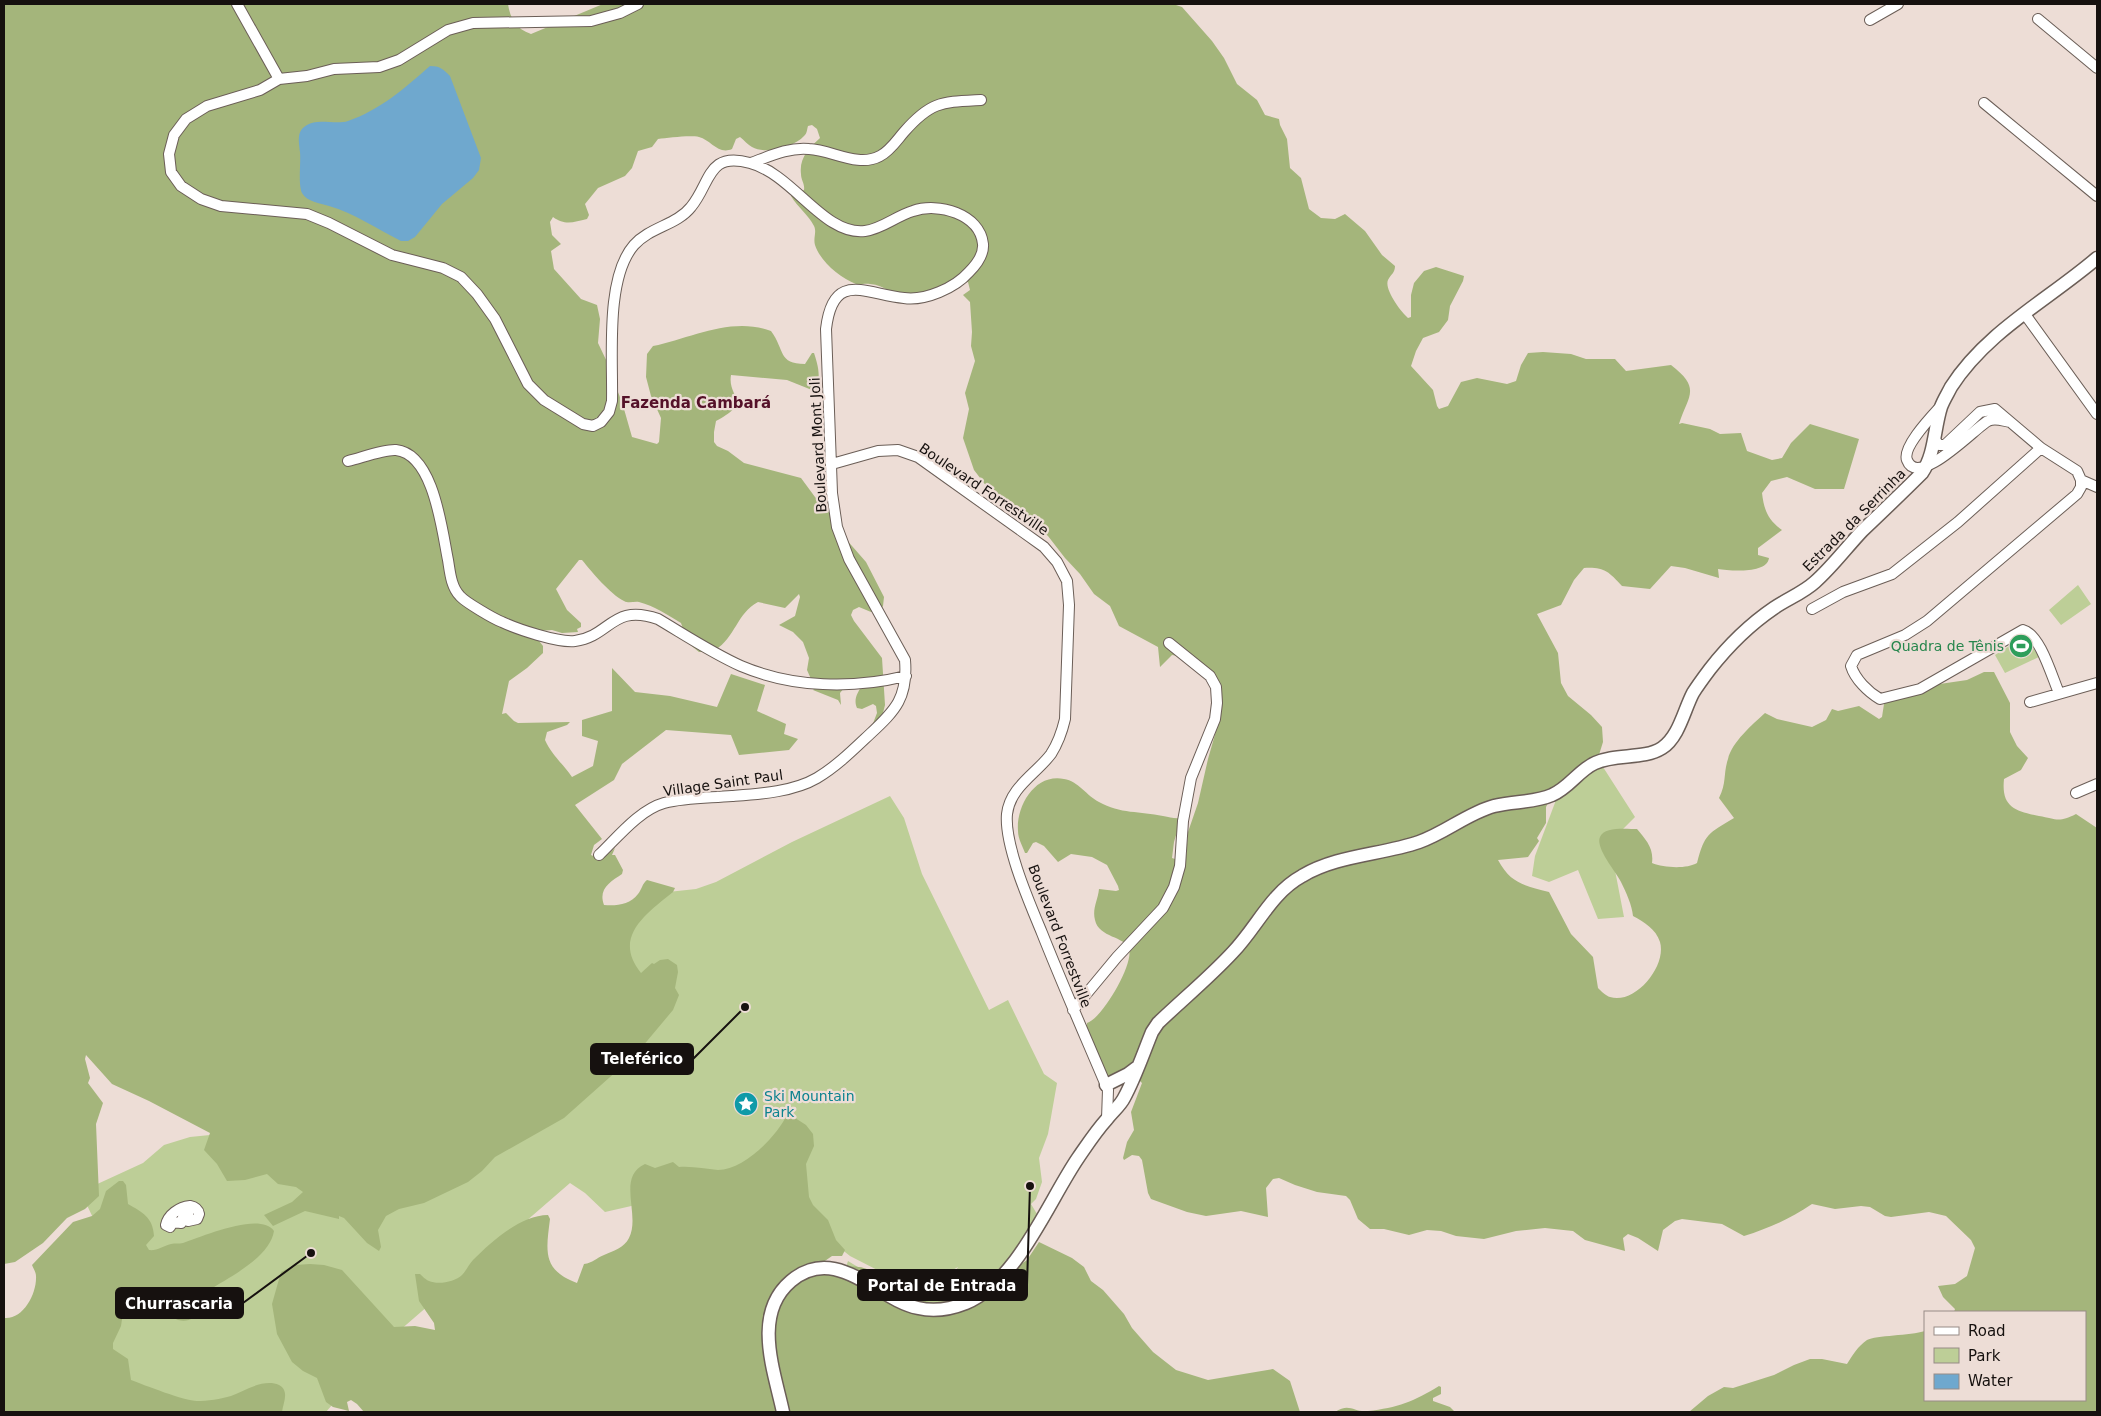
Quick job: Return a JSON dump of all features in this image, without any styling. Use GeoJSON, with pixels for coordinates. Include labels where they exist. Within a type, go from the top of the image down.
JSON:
{"type":"FeatureCollection","features":[{"type":"Feature","properties":{"kind":"street"},"geometry":{"type":"LineString","coordinates":[[237,4],[279,79]]}},
{"type":"Feature","properties":{"kind":"street"},"geometry":{"type":"LineString","coordinates":[[638,4],[620,13],[591,20],[473,23],[448,30],[399,60],[379,67],[334,69],[307,76],[279,79],[260,90],[207,106],[186,119],[174,135],[169,154],[171,172],[181,186],[201,199],[221,206],[307,214],[329,222],[392,255],[443,268],[461,277],[477,294],[494,319],[528,384],[544,400],[583,424],[593,426],[601,422],[609,412],[612,401],[612,327],[619,275],[625,258],[635,244],[649,233],[689,210],[698,199],[710,172],[719,164],[730,161],[750,163],[788,150],[810,149],[865,160],[880,156],[892,147],[917,117],[931,107],[946,102],[981,100]]}},
{"type":"Feature","properties":{"kind":"street"},"geometry":{"type":"LineString","coordinates":[[1870,20],[1898,4]]}},
{"type":"Feature","properties":{"kind":"street"},"geometry":{"type":"LineString","coordinates":[[2038,19],[2097,68]]}},
{"type":"Feature","properties":{"kind":"street"},"geometry":{"type":"LineString","coordinates":[[1984,102],[2097,196]]}},
{"type":"Feature","properties":{"kind":"street","name":"Boulevard Mont Joli"},"geometry":{"type":"LineString","coordinates":[[750,163],[774,174],[797,191],[829,221],[845,229],[873,230],[913,210],[930,208],[955,212],[972,221],[981,234],[984,247],[978,262],[965,277],[944,289],[922,298],[905,298],[858,289],[845,292],[835,300],[828,312],[826,329],[832,493],[837,527],[849,559],[905,660],[906,676]]}},
{"type":"Feature","properties":{"kind":"street","name":"Estrada da Serrinha"},"geometry":{"type":"LineString","coordinates":[[783,1412],[768,1334],[770,1315],[775,1300],[785,1286],[797,1275],[810,1270],[824,1268],[855,1276],[917,1308],[936,1310],[968,1302],[995,1283],[1021,1252],[1069,1171],[1123,1099],[1152,1032],[1158,1023],[1233,953],[1250,934],[1281,891],[1302,875],[1335,862],[1397,849],[1421,841],[1476,813],[1495,806],[1538,800],[1552,795],[1564,788],[1586,768],[1597,762],[1651,753],[1662,748],[1670,741],[1677,730],[1694,690],[1724,651],[1743,632],[1816,581],[1861,532],[1922,473],[1928,464],[1941,406],[1952,386],[1977,354],[2000,332],[2097,258]]}},
{"type":"Feature","properties":{"kind":"street"},"geometry":{"type":"LineString","coordinates":[[2024,314],[2097,414]]}},
{"type":"Feature","properties":{"kind":"street"},"geometry":{"type":"LineString","coordinates":[[1941,406],[1917,435],[1906,455],[1908,462],[1912,466],[1917,468],[1949,454],[1986,422],[1994,419],[2011,423]]}},
{"type":"Feature","properties":{"kind":"street"},"geometry":{"type":"LineString","coordinates":[[1934,439],[1939,445],[1945,445],[1980,412],[1994,409],[2041,448],[2077,472],[2081,480],[2080,487],[2077,494],[1927,621],[1905,635],[1857,655],[1851,666],[1853,674],[1880,699],[1920,689],[2023,630],[2027,631],[2037,641],[2059,693]]}},
{"type":"Feature","properties":{"kind":"street"},"geometry":{"type":"LineString","coordinates":[[1812,609],[1843,592],[1892,574],[1958,522],[2041,448]]}},
{"type":"Feature","properties":{"kind":"street"},"geometry":{"type":"LineString","coordinates":[[348,461],[395,450],[409,454],[420,464],[436,506],[453,584],[460,596],[501,622],[556,640],[574,641],[589,637],[619,617],[631,614],[644,614],[658,619],[741,666],[770,676],[848,686],[906,676]]}},
{"type":"Feature","properties":{"kind":"street","name":"Boulevard Forrestville"},"geometry":{"type":"LineString","coordinates":[[832,464],[878,451],[898,450],[918,457],[1044,547],[1057,562],[1067,581],[1069,605],[1066,710],[1061,736],[1050,754],[1023,782],[1013,797],[1007,814],[1008,832],[1019,873],[1073,1010],[1107,1088]]}},
{"type":"Feature","properties":{"kind":"street"},"geometry":{"type":"LineString","coordinates":[[2081,480],[2097,487]]}},
{"type":"Feature","properties":{"kind":"street"},"geometry":{"type":"LineString","coordinates":[[1073,1010],[1117,957],[1164,908],[1174,887],[1180,866],[1183,821],[1191,778],[1215,719],[1217,703],[1216,687],[1210,676],[1169,643]]}},
{"type":"Feature","properties":{"kind":"street","name":"Village Saint Paul"},"geometry":{"type":"LineString","coordinates":[[599,855],[645,813],[663,803],[691,798],[790,788],[815,779],[837,765],[896,709],[904,694],[906,676]]}},
{"type":"Feature","properties":{"kind":"street"},"geometry":{"type":"LineString","coordinates":[[2030,702],[2097,683]]}},
{"type":"Feature","properties":{"kind":"street"},"geometry":{"type":"LineString","coordinates":[[2076,793],[2097,784]]}},
{"type":"Feature","properties":{"kind":"street"},"geometry":{"type":"LineString","coordinates":[[1107,1088],[1138,1066]]}},
{"type":"Feature","properties":{"kind":"street"},"geometry":{"type":"LineString","coordinates":[[1107,1088],[1123,1099]]}},
{"type":"Feature","properties":{"kind":"street"},"geometry":{"type":"LineString","coordinates":[[1107,1088],[1107,1119]]}},
{"type":"Feature","properties":{"kind":"green space"},"geometry":{"type":"Polygon","coordinates":[[[4,4],[508,4],[510,14],[518,26],[531,34],[603,4],[1173,4],[1182,7],[1212,41],[1224,58],[1237,84],[1257,100],[1265,115],[1279,119],[1287,139],[1290,168],[1301,178],[1309,209],[1321,218],[1335,219],[1345,214],[1365,231],[1382,255],[1395,266],[1394,272],[1388,280],[1388,289],[1397,305],[1408,318],[1411,317],[1411,295],[1414,283],[1424,271],[1436,267],[1464,276],[1450,306],[1448,320],[1439,332],[1423,338],[1411,366],[1433,390],[1439,409],[1448,406],[1461,382],[1477,378],[1507,384],[1516,381],[1521,365],[1528,353],[1571,354],[1586,359],[1615,359],[1626,371],[1671,365],[1681,373],[1690,387],[1689,399],[1679,424],[1710,429],[1720,434],[1741,433],[1747,451],[1772,460],[1782,458],[1791,443],[1810,424],[1859,439],[1844,489],[1815,489],[1787,477],[1771,481],[1762,493],[1764,505],[1770,518],[1782,530],[1758,548],[1758,555],[1769,558],[1762,567],[1747,570],[1718,569],[1719,578],[1671,566],[1650,589],[1622,586],[1601,569],[1584,568],[1574,580],[1561,605],[1537,614],[1558,653],[1561,683],[1568,696],[1602,727],[1603,742],[1598,758],[1550,799],[1546,807],[1546,823],[1537,838],[1539,841],[1528,857],[1498,860],[1513,879],[1525,885],[1549,892],[1571,934],[1593,957],[1598,988],[1605,995],[1620,998],[1639,989],[1654,972],[1661,952],[1660,942],[1653,930],[1633,916],[1623,886],[1600,847],[1599,842],[1602,833],[1617,829],[1637,829],[1651,849],[1652,863],[1675,867],[1697,863],[1702,846],[1709,835],[1734,818],[1719,798],[1730,753],[1738,740],[1765,713],[1777,719],[1812,727],[1826,720],[1832,709],[1838,711],[1859,706],[1879,719],[1882,717],[1884,704],[1892,691],[1967,680],[1984,672],[1994,672],[2010,703],[2010,732],[2017,746],[2028,758],[2021,770],[2004,779],[2007,802],[2023,812],[2054,819],[2065,819],[2076,814],[2097,828],[2097,1412],[1689,1412],[1708,1396],[1724,1387],[1733,1388],[1774,1375],[1810,1359],[1822,1359],[1847,1364],[1858,1348],[1871,1338],[1924,1331],[1924,1401],[2086,1401],[2086,1311],[1954,1311],[1955,1309],[1943,1297],[1938,1286],[1955,1284],[1967,1276],[1975,1248],[1971,1240],[1946,1216],[1929,1212],[1891,1217],[1885,1216],[1870,1207],[1861,1206],[1835,1209],[1812,1204],[1779,1223],[1744,1236],[1722,1224],[1682,1219],[1675,1221],[1663,1230],[1658,1251],[1628,1234],[1623,1238],[1625,1251],[1585,1240],[1573,1231],[1545,1228],[1516,1231],[1484,1239],[1456,1236],[1441,1231],[1427,1230],[1409,1235],[1384,1229],[1370,1229],[1358,1219],[1350,1200],[1346,1196],[1317,1192],[1279,1178],[1273,1179],[1266,1188],[1268,1217],[1241,1211],[1206,1216],[1187,1212],[1151,1199],[1148,1193],[1142,1160],[1139,1156],[1132,1155],[1124,1160],[1123,1158],[1127,1142],[1134,1130],[1131,1112],[1142,1083],[1131,1072],[1103,1080],[1086,1032],[1087,1023],[1101,1012],[1116,990],[1127,966],[1129,949],[1127,945],[1101,930],[1097,926],[1094,916],[1099,889],[1116,891],[1119,890],[1118,886],[1107,865],[1092,857],[1071,854],[1058,862],[1044,846],[1036,842],[1025,853],[1019,837],[1018,821],[1024,802],[1036,786],[1054,778],[1069,780],[1099,802],[1115,809],[1181,818],[1174,842],[1172,858],[1175,859],[1180,849],[1186,857],[1188,832],[1198,803],[1218,724],[1219,707],[1206,676],[1184,657],[1172,655],[1160,667],[1158,647],[1119,626],[1110,606],[1094,594],[1048,536],[1014,505],[987,487],[974,470],[963,438],[969,409],[965,393],[975,361],[971,346],[970,302],[963,295],[970,290],[968,282],[936,288],[907,304],[881,286],[856,284],[850,281],[837,273],[821,257],[815,245],[814,226],[791,196],[804,190],[801,176],[803,158],[820,138],[817,129],[812,125],[808,126],[806,134],[799,140],[780,149],[772,150],[752,147],[740,137],[736,139],[732,149],[727,150],[719,149],[695,136],[658,139],[652,147],[638,151],[632,168],[625,176],[598,188],[585,204],[589,215],[587,219],[562,222],[553,217],[550,222],[552,235],[561,244],[551,251],[554,269],[581,299],[597,305],[600,319],[598,343],[622,402],[632,437],[657,444],[659,442],[661,418],[651,396],[646,377],[647,354],[653,346],[712,330],[741,326],[771,331],[783,355],[790,362],[805,364],[812,353],[814,353],[819,378],[818,383],[812,390],[787,380],[731,375],[736,404],[734,409],[716,421],[714,442],[717,446],[728,451],[744,463],[801,478],[815,497],[841,525],[845,538],[866,562],[884,597],[883,606],[879,611],[871,612],[859,607],[853,610],[851,615],[882,658],[885,705],[883,713],[872,726],[877,713],[876,706],[873,704],[862,709],[857,708],[857,696],[863,684],[848,683],[840,693],[841,705],[838,700],[813,690],[815,688],[807,670],[809,658],[803,642],[793,632],[779,625],[795,616],[800,597],[799,594],[785,608],[758,602],[745,612],[722,645],[713,651],[699,652],[688,643],[681,623],[650,606],[639,602],[626,602],[619,598],[582,560],[579,560],[556,589],[567,610],[581,623],[581,627],[577,629],[578,632],[537,631],[536,637],[543,646],[543,653],[509,681],[502,714],[506,713],[518,723],[570,722],[567,725],[547,732],[545,740],[572,777],[593,766],[598,741],[582,736],[582,720],[612,711],[612,668],[635,692],[670,696],[717,707],[731,674],[765,685],[757,711],[786,724],[784,734],[798,739],[789,750],[739,755],[731,735],[666,730],[622,764],[614,780],[575,805],[602,839],[594,845],[591,855],[601,857],[607,855],[615,848],[612,855],[615,855],[623,870],[622,874],[606,886],[603,895],[604,905],[618,905],[631,901],[647,880],[675,888],[636,927],[631,937],[630,948],[633,960],[641,973],[652,963],[654,964],[660,960],[668,959],[677,965],[678,972],[675,988],[679,995],[673,1010],[637,1053],[564,1118],[495,1157],[468,1182],[424,1203],[399,1209],[386,1216],[378,1230],[381,1247],[379,1251],[367,1243],[344,1218],[339,1216],[339,1219],[305,1211],[273,1226],[264,1215],[292,1202],[303,1192],[296,1187],[278,1184],[267,1174],[245,1180],[227,1181],[217,1164],[204,1150],[210,1133],[112,1084],[86,1055],[85,1059],[90,1078],[88,1083],[103,1103],[96,1124],[99,1196],[85,1209],[67,1218],[43,1243],[15,1262],[4,1264],[4,4]]]}},
{"type":"Feature","properties":{"kind":"green space"},"geometry":{"type":"Polygon","coordinates":[[[2078,585],[2091,604],[2061,625],[2049,610],[2078,585]]]}},
{"type":"Feature","properties":{"kind":"green space","name":"Quadra de Tênis"},"geometry":{"type":"Polygon","coordinates":[[[2025,636],[2039,657],[2005,673],[1995,655],[2025,636]]]}},
{"type":"Feature","properties":{"kind":"green space"},"geometry":{"type":"Polygon","coordinates":[[[1603,767],[1635,817],[1620,832],[1613,860],[1624,917],[1598,919],[1578,870],[1549,882],[1532,876],[1535,856],[1556,800],[1588,772],[1603,767]]]}},
{"type":"Feature","properties":{"kind":"green space","name":"Ski Mountain Park"},"geometry":{"type":"Polygon","coordinates":[[[890,796],[904,818],[922,874],[989,1010],[1008,1000],[1044,1074],[1057,1083],[1048,1134],[1039,1158],[1042,1182],[1036,1199],[1031,1204],[1037,1214],[1020,1247],[1007,1264],[976,1291],[959,1300],[940,1305],[919,1303],[846,1267],[848,1261],[879,1279],[900,1286],[911,1287],[933,1285],[951,1275],[958,1267],[938,1278],[915,1281],[891,1277],[850,1256],[826,1237],[710,1188],[605,1212],[585,1193],[570,1183],[384,1344],[326,1412],[217,1412],[107,1377],[95,1222],[85,1201],[93,1186],[143,1163],[164,1145],[190,1137],[220,1134],[612,938],[668,892],[696,889],[716,882],[792,842],[890,796]]]}},
{"type":"Feature","properties":{"kind":"green space"},"geometry":{"type":"Polygon","coordinates":[[[789,1114],[806,1125],[813,1134],[814,1146],[806,1164],[809,1197],[813,1205],[828,1220],[836,1240],[845,1250],[842,1256],[832,1256],[822,1263],[834,1269],[855,1267],[870,1270],[900,1290],[925,1301],[952,1306],[970,1306],[1005,1291],[1014,1269],[1027,1260],[1039,1242],[1072,1258],[1084,1267],[1091,1281],[1103,1290],[1124,1314],[1132,1328],[1153,1352],[1176,1370],[1208,1380],[1273,1369],[1290,1381],[1300,1412],[364,1412],[351,1400],[347,1402],[349,1411],[333,1407],[326,1402],[317,1378],[303,1371],[292,1362],[277,1334],[272,1304],[281,1272],[295,1265],[310,1264],[324,1265],[342,1270],[394,1327],[415,1326],[435,1330],[434,1323],[419,1301],[415,1274],[420,1274],[433,1282],[451,1281],[462,1275],[473,1260],[498,1237],[517,1224],[538,1216],[548,1215],[550,1219],[548,1250],[552,1265],[557,1272],[577,1283],[584,1264],[590,1263],[618,1249],[629,1238],[632,1229],[630,1187],[636,1170],[645,1164],[655,1168],[673,1162],[679,1167],[728,1169],[758,1151],[789,1114]]]}},
{"type":"Feature","properties":{"kind":"green space"},"geometry":{"type":"Polygon","coordinates":[[[119,1181],[123,1181],[126,1185],[128,1204],[146,1216],[151,1224],[154,1236],[146,1245],[149,1250],[183,1243],[216,1231],[244,1224],[267,1226],[274,1231],[271,1240],[257,1258],[209,1290],[199,1312],[190,1319],[185,1321],[178,1320],[136,1301],[124,1306],[121,1326],[113,1343],[113,1349],[128,1359],[131,1380],[174,1396],[197,1401],[227,1397],[254,1386],[273,1383],[279,1385],[284,1390],[285,1397],[282,1412],[4,1412],[4,1318],[11,1318],[17,1315],[28,1304],[36,1283],[36,1276],[32,1265],[73,1222],[92,1216],[100,1209],[106,1191],[119,1181]]]}},
{"type":"Feature","properties":{"kind":"green space"},"geometry":{"type":"Polygon","coordinates":[[[1439,1386],[1441,1387],[1441,1394],[1433,1398],[1433,1401],[1450,1407],[1455,1412],[1335,1412],[1345,1408],[1363,1411],[1397,1406],[1414,1400],[1439,1386]]]}},
{"type":"Feature","properties":{"kind":"water"},"geometry":{"type":"Polygon","coordinates":[[[430,66],[441,68],[450,76],[481,158],[479,170],[473,178],[442,204],[415,237],[408,241],[401,241],[347,213],[314,202],[304,196],[300,184],[299,140],[301,130],[311,123],[348,121],[371,111],[392,98],[430,66]]]}},
{"type":"Feature","properties":{"kind":"place","name":"Quadra de Tênis"},"geometry":{"type":"Point","coordinates":[2021,646]}},
{"type":"Feature","properties":{"kind":"place","name":"Teleférico"},"geometry":{"type":"Point","coordinates":[745,1007]}},
{"type":"Feature","properties":{"kind":"place","name":"Ski Mountain Park"},"geometry":{"type":"Point","coordinates":[746,1104]}},
{"type":"Feature","properties":{"kind":"place","name":"Portal de Entrada"},"geometry":{"type":"Point","coordinates":[1030,1186]}},
{"type":"Feature","properties":{"kind":"place","name":"Churrascaria"},"geometry":{"type":"Point","coordinates":[311,1253]}},
{"type":"Feature","properties":{"kind":"district","name":"Fazenda Cambará"},"geometry":{"type":"Point","coordinates":[696,403]}}]}
